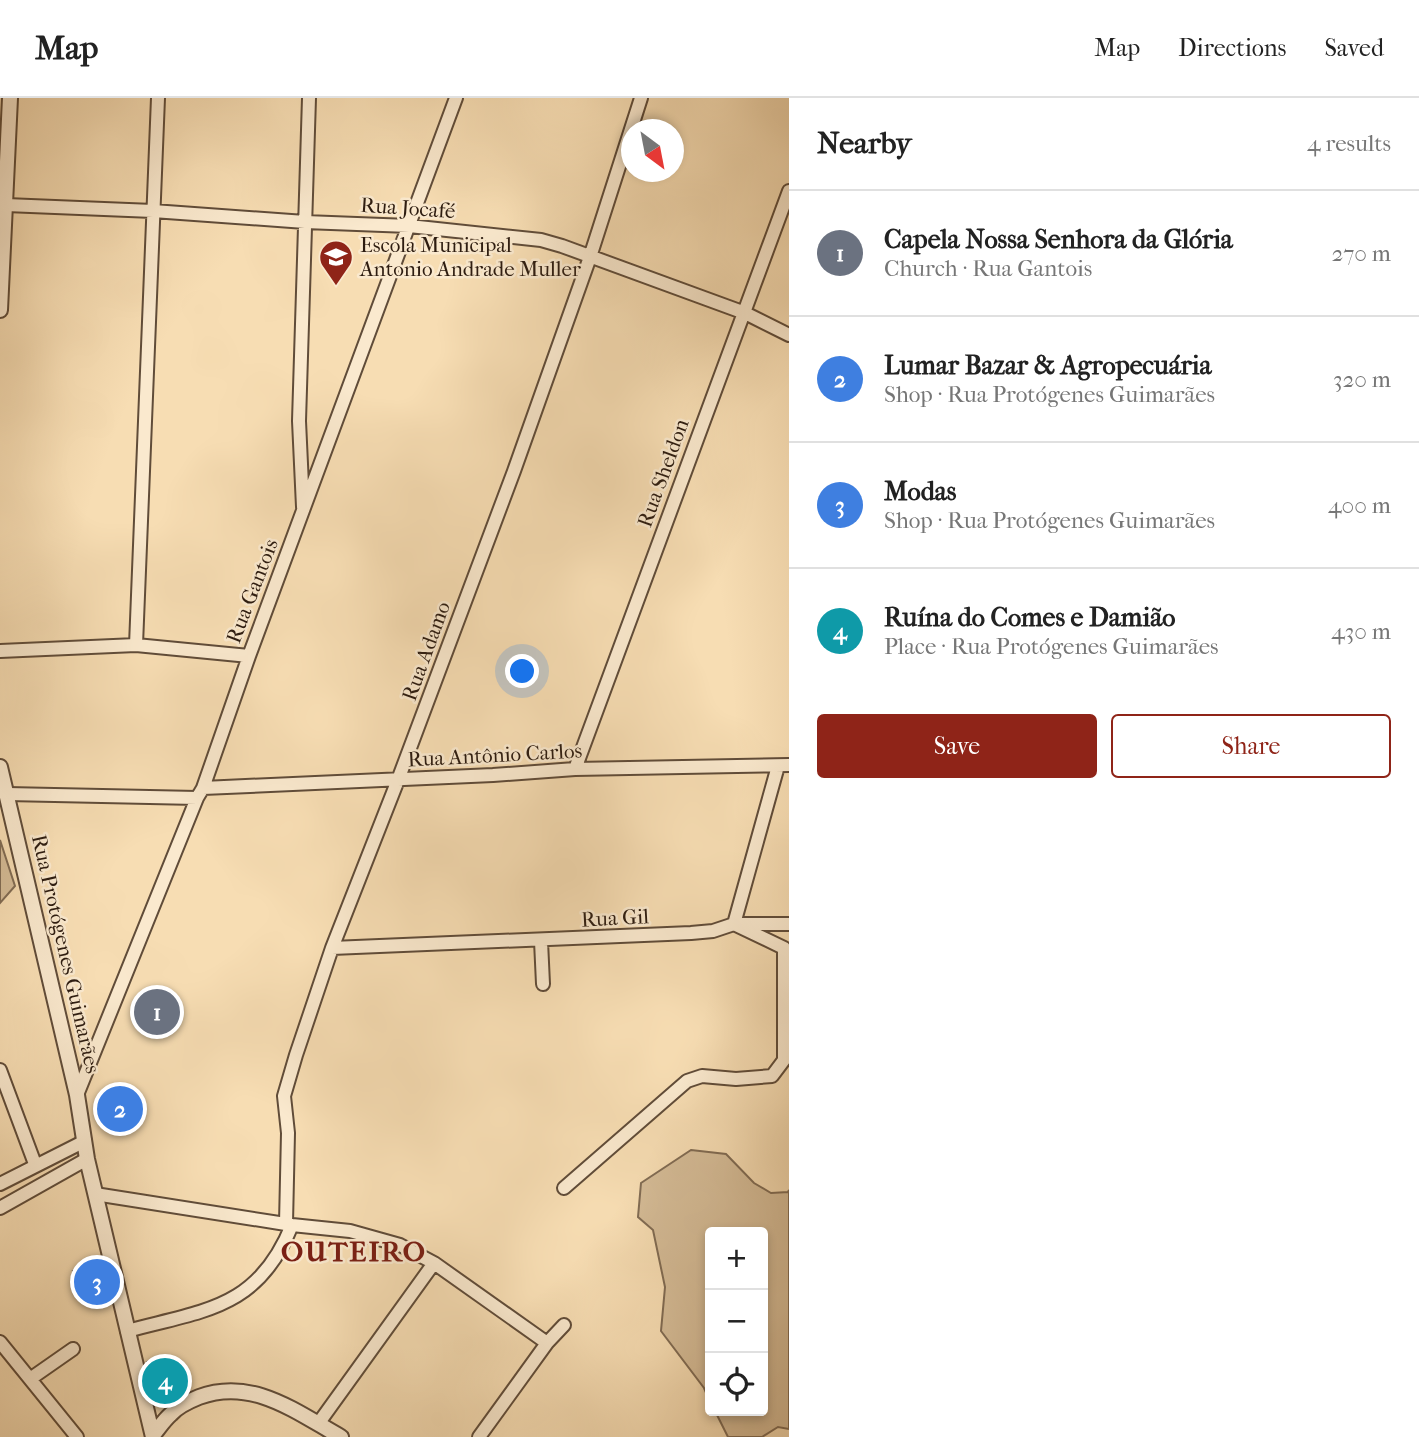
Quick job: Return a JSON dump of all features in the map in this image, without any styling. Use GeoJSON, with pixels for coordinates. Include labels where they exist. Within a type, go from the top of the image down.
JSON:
{"type":"FeatureCollection","features":[{"type":"Feature","properties":{"kind":"street"},"geometry":{"type":"LineString","coordinates":[[136,645],[158,98]]}},
{"type":"Feature","properties":{"kind":"street"},"geometry":{"type":"LineString","coordinates":[[303,511],[299,421],[309,98]]}},
{"type":"Feature","properties":{"kind":"street","name":"Rua Gantois"},"geometry":{"type":"LineString","coordinates":[[77,1095],[200,793],[456,98]]}},
{"type":"Feature","properties":{"kind":"street","name":"Rua Adamo"},"geometry":{"type":"LineString","coordinates":[[289,1224],[288,1133],[284,1096],[332,948],[514,471],[590,257],[641,98]]}},
{"type":"Feature","properties":{"kind":"street"},"geometry":{"type":"LineString","coordinates":[[0,310],[6,205],[6,108]]}},
{"type":"Feature","properties":{"kind":"street","name":"Rua Sheldon"},"geometry":{"type":"LineString","coordinates":[[575,769],[789,191]]}},
{"type":"Feature","properties":{"kind":"street","name":"Rua Jocafé"},"geometry":{"type":"LineString","coordinates":[[6,205],[409,226],[541,240],[745,313],[789,335]]}},
{"type":"Feature","properties":{"kind":"street"},"geometry":{"type":"LineString","coordinates":[[0,651],[136,645],[249,656]]}},
{"type":"Feature","properties":{"kind":"street"},"geometry":{"type":"LineString","coordinates":[[564,1188],[687,1082],[702,1076],[736,1079],[772,1076],[784,1060],[784,948],[734,924],[784,766]]}},
{"type":"Feature","properties":{"kind":"street","name":"Rua Antônio Carlos"},"geometry":{"type":"LineString","coordinates":[[7,794],[200,793],[575,769],[784,766]]}},
{"type":"Feature","properties":{"kind":"street","name":"Rua Protógenes Guimarães"},"geometry":{"type":"LineString","coordinates":[[0,767],[77,1095],[95,1194],[153,1436]]}},
{"type":"Feature","properties":{"kind":"street","name":"Rua Gil"},"geometry":{"type":"LineString","coordinates":[[332,948],[541,941],[691,933],[713,931],[734,924],[789,924]]}},
{"type":"Feature","properties":{"kind":"street"},"geometry":{"type":"LineString","coordinates":[[541,941],[542,984]]}},
{"type":"Feature","properties":{"kind":"street"},"geometry":{"type":"LineString","coordinates":[[0,1070],[35,1164]]}},
{"type":"Feature","properties":{"kind":"street"},"geometry":{"type":"LineString","coordinates":[[0,1184],[85,1141]]}},
{"type":"Feature","properties":{"kind":"street"},"geometry":{"type":"LineString","coordinates":[[0,1208],[87,1158]]}},
{"type":"Feature","properties":{"kind":"street"},"geometry":{"type":"LineString","coordinates":[[95,1194],[349,1231],[400,1244],[434,1263],[547,1343]]}},
{"type":"Feature","properties":{"kind":"street"},"geometry":{"type":"LineString","coordinates":[[127,1331],[223,1304],[244,1292],[276,1258],[289,1224]]}},
{"type":"Feature","properties":{"kind":"street"},"geometry":{"type":"LineString","coordinates":[[318,1424],[434,1263]]}},
{"type":"Feature","properties":{"kind":"street"},"geometry":{"type":"LineString","coordinates":[[478,1437],[547,1343],[564,1325]]}},
{"type":"Feature","properties":{"kind":"street"},"geometry":{"type":"LineString","coordinates":[[0,1342],[77,1437]]}},
{"type":"Feature","properties":{"kind":"street"},"geometry":{"type":"LineString","coordinates":[[30,1379],[73,1349]]}},
{"type":"Feature","properties":{"kind":"street"},"geometry":{"type":"LineString","coordinates":[[153,1436],[172,1412],[191,1400],[226,1390],[246,1391],[273,1400],[341,1437]]}},
{"type":"Feature","properties":{"kind":"shaded area"},"geometry":{"type":"Polygon","coordinates":[[[0,840],[15,886],[0,903],[0,840]]]}},
{"type":"Feature","properties":{"kind":"shaded area"},"geometry":{"type":"Polygon","coordinates":[[[691,1150],[726,1154],[754,1183],[771,1193],[789,1190],[789,1429],[778,1427],[762,1437],[728,1437],[718,1416],[768,1416],[768,1227],[705,1227],[705,1390],[661,1331],[665,1287],[653,1230],[638,1217],[641,1183],[691,1150]]]}},
{"type":"Feature","properties":{"kind":"building"},"geometry":{"type":"Polygon","coordinates":[[[144,994],[179,1009],[170,1030],[135,1015],[144,994]]]}},
{"type":"Feature","properties":{"kind":"building"},"geometry":{"type":"Polygon","coordinates":[[[107,1098],[136,1105],[133,1120],[104,1113],[107,1098]]]}},
{"type":"Feature","properties":{"kind":"building"},"geometry":{"type":"Polygon","coordinates":[[[96,1262],[103,1283],[81,1292],[73,1271],[96,1262]]]}},
{"type":"Feature","properties":{"kind":"building"},"geometry":{"type":"Polygon","coordinates":[[[158,1359],[161,1373],[178,1369],[180,1389],[154,1394],[147,1362],[158,1359]]]}},
{"type":"Feature","properties":{"kind":"place","name":"Escola Municipal Antonio Andrade Muller"},"geometry":{"type":"Point","coordinates":[336,287]}},
{"type":"Feature","properties":{"kind":"place","name":"Capela Nossa Senhora da Glória"},"geometry":{"type":"Point","coordinates":[157,1012]}},
{"type":"Feature","properties":{"kind":"place","name":"Lumar Bazar & Agropecuária"},"geometry":{"type":"Point","coordinates":[120,1109]}},
{"type":"Feature","properties":{"kind":"place","name":"Modas"},"geometry":{"type":"Point","coordinates":[97,1282]}},
{"type":"Feature","properties":{"kind":"place","name":"Ruína do Comes e Damião"},"geometry":{"type":"Point","coordinates":[165,1381]}},
{"type":"Feature","properties":{"kind":"district","name":"OUTEIRO"},"geometry":{"type":"Point","coordinates":[354,1251]}}]}
